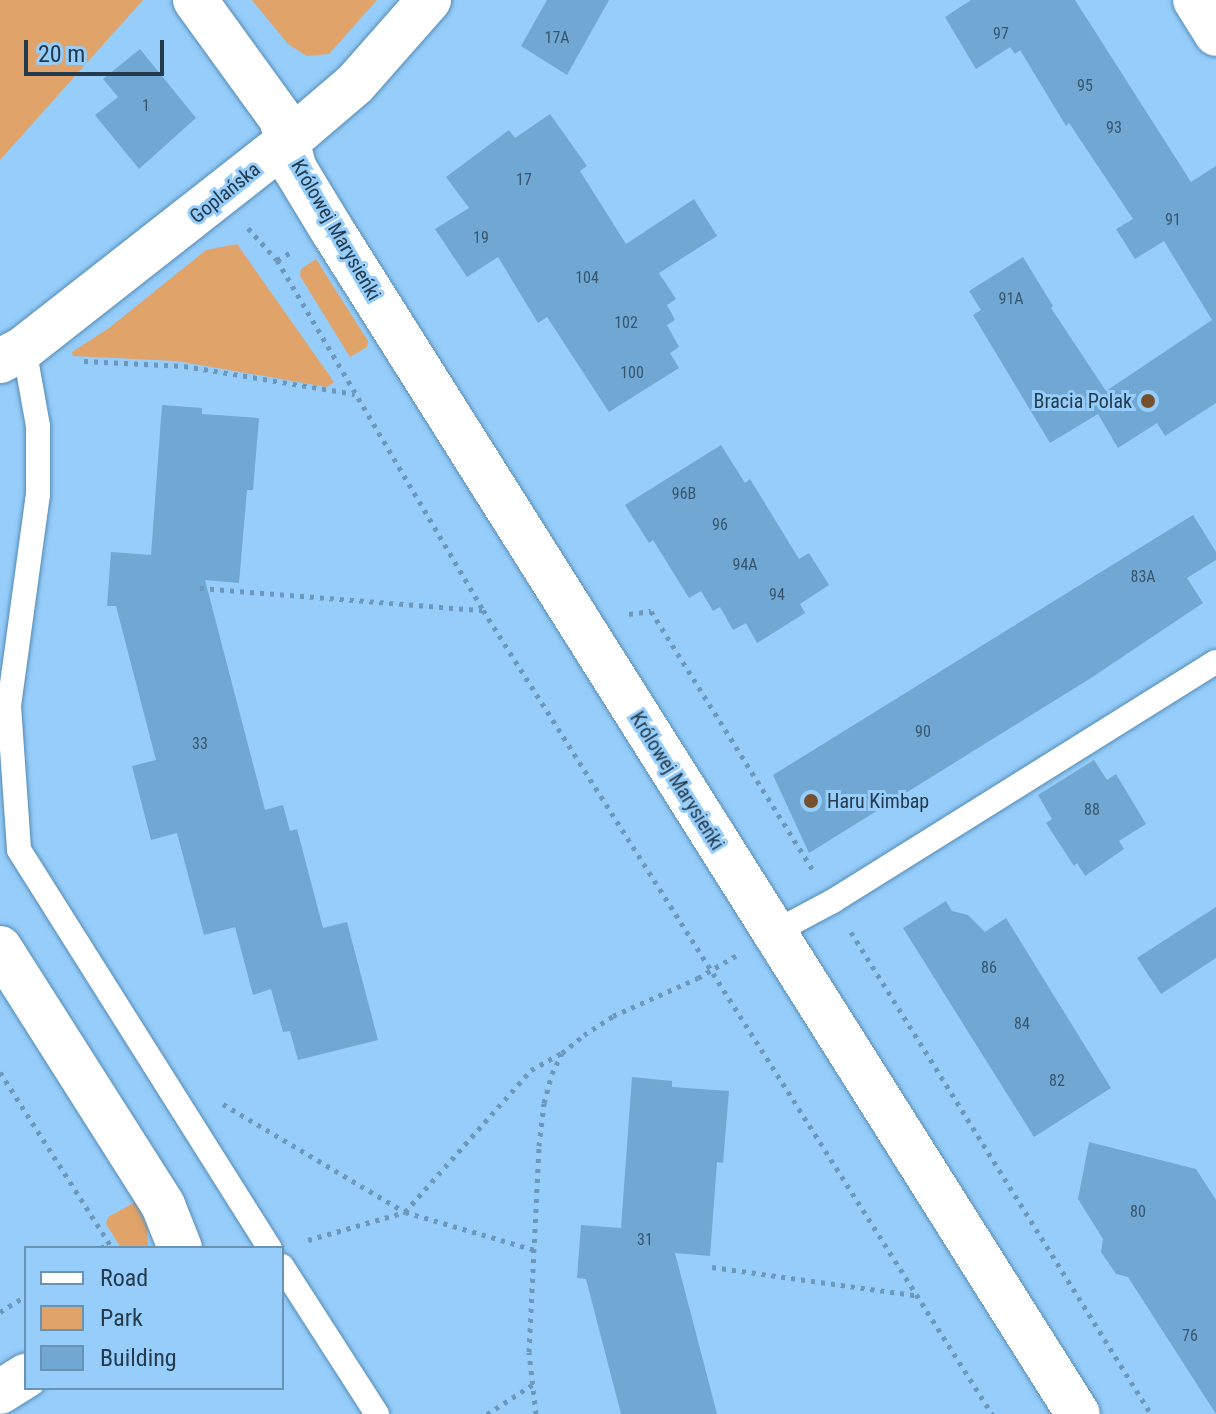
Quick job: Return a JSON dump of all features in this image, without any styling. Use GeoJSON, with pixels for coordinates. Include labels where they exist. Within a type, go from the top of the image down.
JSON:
{"type":"FeatureCollection","features":[{"type":"Feature","properties":{"kind":"street","name":"Królowej Marysieńki"},"geometry":{"type":"LineString","coordinates":[[195,0],[281,119],[295,169],[324,218],[1078,1414]]}},
{"type":"Feature","properties":{"kind":"street","name":"Goplańska"},"geometry":{"type":"LineString","coordinates":[[12,354],[221,197],[287,142],[355,84],[429,0]]}},
{"type":"Feature","properties":{"kind":"street"},"geometry":{"type":"LineString","coordinates":[[1195,0],[1216,34]]}},
{"type":"Feature","properties":{"kind":"street"},"geometry":{"type":"LineString","coordinates":[[0,948],[163,1205],[179,1246]]}},
{"type":"Feature","properties":{"kind":"street"},"geometry":{"type":"LineString","coordinates":[[0,1392],[24,1377]]}},
{"type":"Feature","properties":{"kind":"lane"},"geometry":{"type":"LineString","coordinates":[[12,354],[38,426],[38,494],[9,706],[10,856],[282,1246]]}},
{"type":"Feature","properties":{"kind":"lane"},"geometry":{"type":"LineString","coordinates":[[773,933],[833,901],[1216,662]]}},
{"type":"Feature","properties":{"kind":"lane"},"geometry":{"type":"LineString","coordinates":[[284,1269],[377,1414]]}},
{"type":"Feature","properties":{"kind":"path"},"geometry":{"type":"LineString","coordinates":[[221,197],[277,260],[483,610],[992,1414]]}},
{"type":"Feature","properties":{"kind":"path"},"geometry":{"type":"LineString","coordinates":[[70,360],[184,366],[355,394]]}},
{"type":"Feature","properties":{"kind":"path"},"geometry":{"type":"LineString","coordinates":[[200,588],[483,610]]}},
{"type":"Feature","properties":{"kind":"path"},"geometry":{"type":"LineString","coordinates":[[618,615],[651,611],[1151,1414]]}},
{"type":"Feature","properties":{"kind":"path"},"geometry":{"type":"LineString","coordinates":[[282,1246],[405,1212],[531,1070],[562,1053],[613,1016],[712,970],[773,933]]}},
{"type":"Feature","properties":{"kind":"path"},"geometry":{"type":"LineString","coordinates":[[536,1414],[529,1352],[544,1103],[562,1053]]}},
{"type":"Feature","properties":{"kind":"path"},"geometry":{"type":"LineString","coordinates":[[0,1072],[111,1245]]}},
{"type":"Feature","properties":{"kind":"path"},"geometry":{"type":"LineString","coordinates":[[218,1101],[405,1212],[535,1250]]}},
{"type":"Feature","properties":{"kind":"path"},"geometry":{"type":"LineString","coordinates":[[712,1267],[916,1295]]}},
{"type":"Feature","properties":{"kind":"path"},"geometry":{"type":"LineString","coordinates":[[0,1312],[24,1297]]}},
{"type":"Feature","properties":{"kind":"path"},"geometry":{"type":"LineString","coordinates":[[487,1414],[532,1385]]}},
{"type":"Feature","properties":{"kind":"green space"},"geometry":{"type":"Polygon","coordinates":[[[0,0],[143,0],[0,160],[0,0]]]}},
{"type":"Feature","properties":{"kind":"green space"},"geometry":{"type":"Polygon","coordinates":[[[252,0],[377,0],[329,54],[307,56],[288,44],[252,0]]]}},
{"type":"Feature","properties":{"kind":"green space"},"geometry":{"type":"Polygon","coordinates":[[[237,244],[334,382],[327,387],[177,361],[73,356],[72,352],[109,328],[206,250],[237,244]]]}},
{"type":"Feature","properties":{"kind":"green space"},"geometry":{"type":"Polygon","coordinates":[[[316,259],[368,341],[367,347],[350,357],[300,276],[301,269],[316,259]]]}},
{"type":"Feature","properties":{"kind":"green space"},"geometry":{"type":"Polygon","coordinates":[[[135,1202],[147,1226],[148,1246],[120,1246],[106,1224],[108,1217],[135,1202]]]}},
{"type":"Feature","properties":{"kind":"building"},"geometry":{"type":"Polygon","coordinates":[[[547,0],[609,0],[567,75],[521,46],[547,0]]]}},
{"type":"Feature","properties":{"kind":"building"},"geometry":{"type":"Polygon","coordinates":[[[971,0],[1075,0],[1191,182],[1216,166],[1216,403],[1165,436],[1157,423],[1118,448],[1098,414],[1050,443],[973,315],[981,310],[969,291],[1023,257],[1053,306],[1051,308],[1106,391],[1212,320],[1164,241],[1135,259],[1116,229],[1133,219],[1069,123],[1066,126],[1020,50],[1015,54],[1010,47],[976,69],[945,17],[971,0]]]}},
{"type":"Feature","properties":{"kind":"building"},"geometry":{"type":"Polygon","coordinates":[[[140,49],[196,118],[139,169],[95,115],[118,97],[103,79],[140,49]]]}},
{"type":"Feature","properties":{"kind":"building"},"geometry":{"type":"Polygon","coordinates":[[[550,114],[587,166],[580,171],[626,244],[694,199],[717,236],[659,273],[676,299],[667,305],[675,320],[667,325],[679,347],[670,353],[679,368],[609,412],[547,317],[538,323],[498,257],[467,277],[435,229],[469,208],[446,177],[509,130],[515,138],[550,114]]]}},
{"type":"Feature","properties":{"kind":"building"},"geometry":{"type":"Polygon","coordinates":[[[162,405],[202,408],[202,414],[259,418],[253,490],[247,490],[239,583],[205,580],[265,810],[283,805],[290,831],[297,829],[323,928],[347,922],[378,1040],[298,1060],[290,1031],[283,1032],[271,989],[253,995],[235,927],[204,935],[177,833],[151,840],[132,766],[156,760],[116,606],[107,606],[111,552],[151,555],[162,405]]]}},
{"type":"Feature","properties":{"kind":"building"},"geometry":{"type":"Polygon","coordinates":[[[721,445],[745,483],[750,479],[799,559],[809,553],[829,585],[800,604],[805,613],[757,643],[746,623],[733,630],[720,607],[713,611],[701,591],[689,598],[653,540],[649,543],[625,505],[721,445]]]}},
{"type":"Feature","properties":{"kind":"building"},"geometry":{"type":"Polygon","coordinates":[[[1193,515],[1216,552],[1216,560],[1187,578],[1203,603],[1091,678],[809,853],[773,775],[1193,515]]]}},
{"type":"Feature","properties":{"kind":"building"},"geometry":{"type":"Polygon","coordinates":[[[1094,760],[1107,780],[1116,774],[1146,824],[1119,841],[1124,849],[1085,876],[1077,863],[1074,866],[1046,823],[1052,819],[1038,795],[1094,760]]]}},
{"type":"Feature","properties":{"kind":"building"},"geometry":{"type":"Polygon","coordinates":[[[946,901],[952,911],[968,915],[985,932],[1006,918],[1111,1088],[1034,1137],[903,928],[946,901]]]}},
{"type":"Feature","properties":{"kind":"building"},"geometry":{"type":"Polygon","coordinates":[[[1216,907],[1216,958],[1161,994],[1137,958],[1216,907]]]}},
{"type":"Feature","properties":{"kind":"building"},"geometry":{"type":"Polygon","coordinates":[[[632,1077],[672,1081],[672,1087],[729,1091],[723,1163],[717,1162],[710,1256],[675,1253],[717,1414],[621,1414],[586,1279],[577,1278],[581,1225],[621,1228],[632,1077]]]}},
{"type":"Feature","properties":{"kind":"building"},"geometry":{"type":"Polygon","coordinates":[[[1089,1142],[1196,1169],[1216,1200],[1216,1414],[1128,1277],[1116,1274],[1101,1252],[1103,1239],[1078,1199],[1089,1142]]]}},
{"type":"Feature","properties":{"kind":"place","name":"Bracia Polak"},"geometry":{"type":"Point","coordinates":[1148,401]}},
{"type":"Feature","properties":{"kind":"place","name":"Haru Kimbap"},"geometry":{"type":"Point","coordinates":[811,801]}}]}
